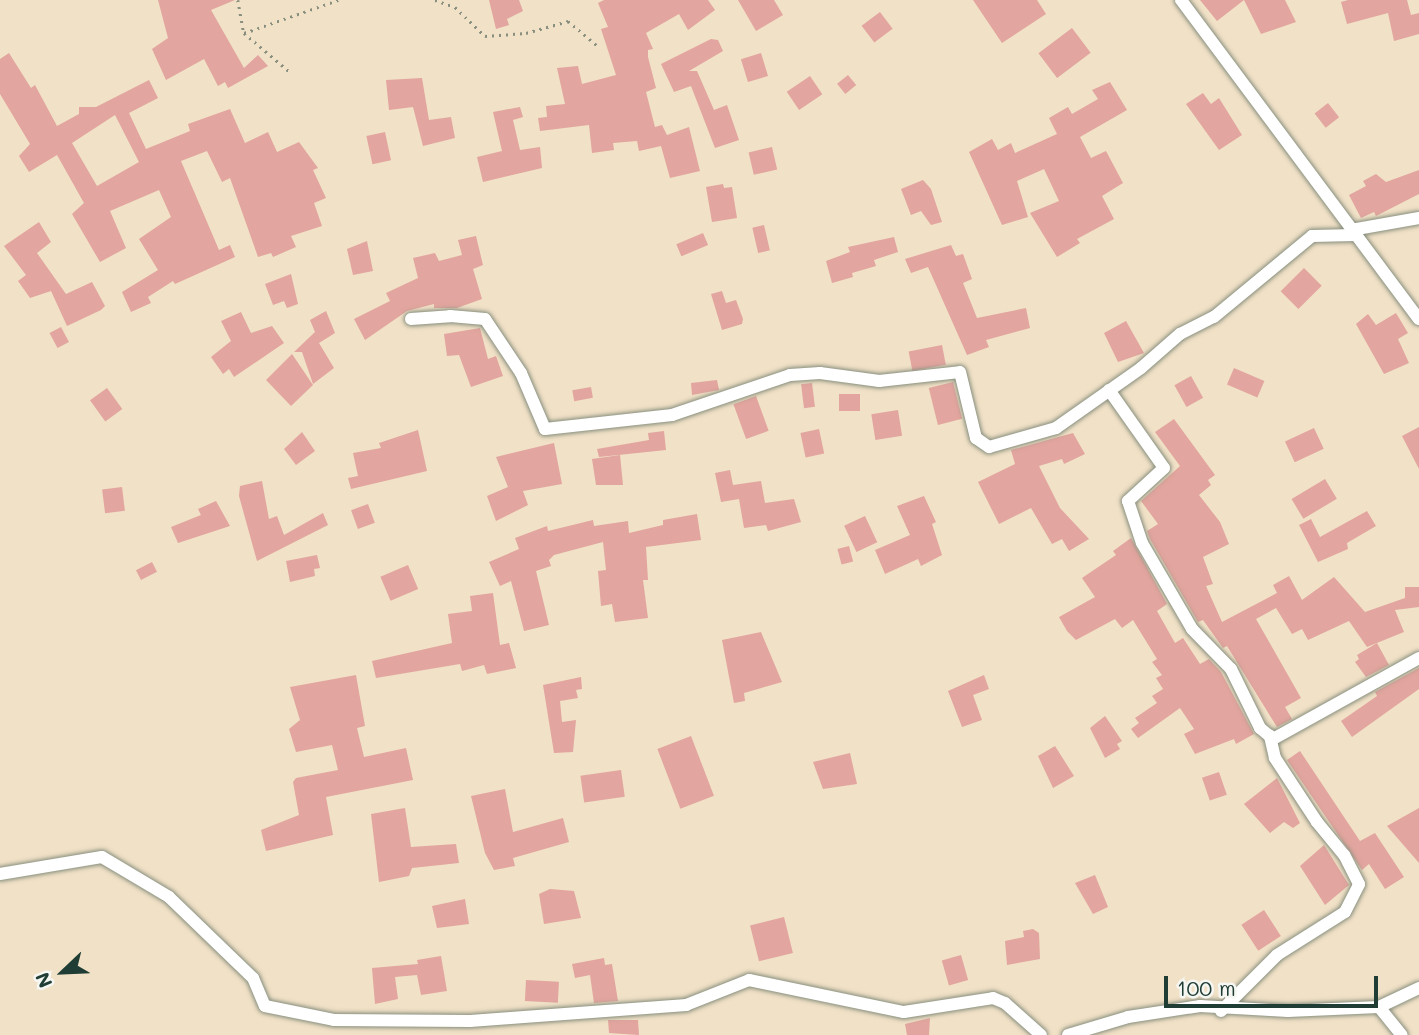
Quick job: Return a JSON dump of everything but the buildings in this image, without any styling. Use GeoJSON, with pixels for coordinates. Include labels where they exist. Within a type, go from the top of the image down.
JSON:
{"type":"FeatureCollection","features":[{"type":"Feature","properties":{"kind":"street"},"geometry":{"type":"LineString","coordinates":[[1181,0],[1419,319]]}},
{"type":"Feature","properties":{"kind":"street"},"geometry":{"type":"LineString","coordinates":[[411,319],[450,316],[485,319],[521,373],[545,429],[672,415],[790,375],[820,373],[879,381],[960,372],[976,438],[989,447],[1056,428],[1110,390],[1180,334],[1214,317],[1312,236],[1353,232],[1419,218]]}},
{"type":"Feature","properties":{"kind":"street"},"geometry":{"type":"LineString","coordinates":[[1110,390],[1164,468],[1128,502],[1142,543],[1192,629],[1231,669],[1260,728],[1270,736],[1275,758],[1317,822],[1344,855],[1359,884],[1345,912],[1277,955],[1221,1011]]}},
{"type":"Feature","properties":{"kind":"street"},"geometry":{"type":"LineString","coordinates":[[1270,736],[1283,733],[1419,657]]}},
{"type":"Feature","properties":{"kind":"street"},"geometry":{"type":"LineString","coordinates":[[0,874],[102,858],[169,897],[253,978],[265,1006],[334,1020],[470,1021],[686,1004],[749,980],[904,1012],[993,998],[1005,1003],[1041,1035]]}},
{"type":"Feature","properties":{"kind":"street"},"geometry":{"type":"LineString","coordinates":[[1068,1035],[1128,1017],[1200,1006],[1221,1011],[1379,1007],[1419,988]]}},
{"type":"Feature","properties":{"kind":"street"},"geometry":{"type":"LineString","coordinates":[[1379,1007],[1402,1035]]}},
{"type":"Feature","properties":{"kind":"path"},"geometry":{"type":"LineString","coordinates":[[238,0],[244,33],[290,72]]}},
{"type":"Feature","properties":{"kind":"path"},"geometry":{"type":"LineString","coordinates":[[244,33],[338,0]]}},
{"type":"Feature","properties":{"kind":"path"},"geometry":{"type":"LineString","coordinates":[[435,0],[455,7],[485,36],[526,33],[568,21],[597,45]]}}]}
